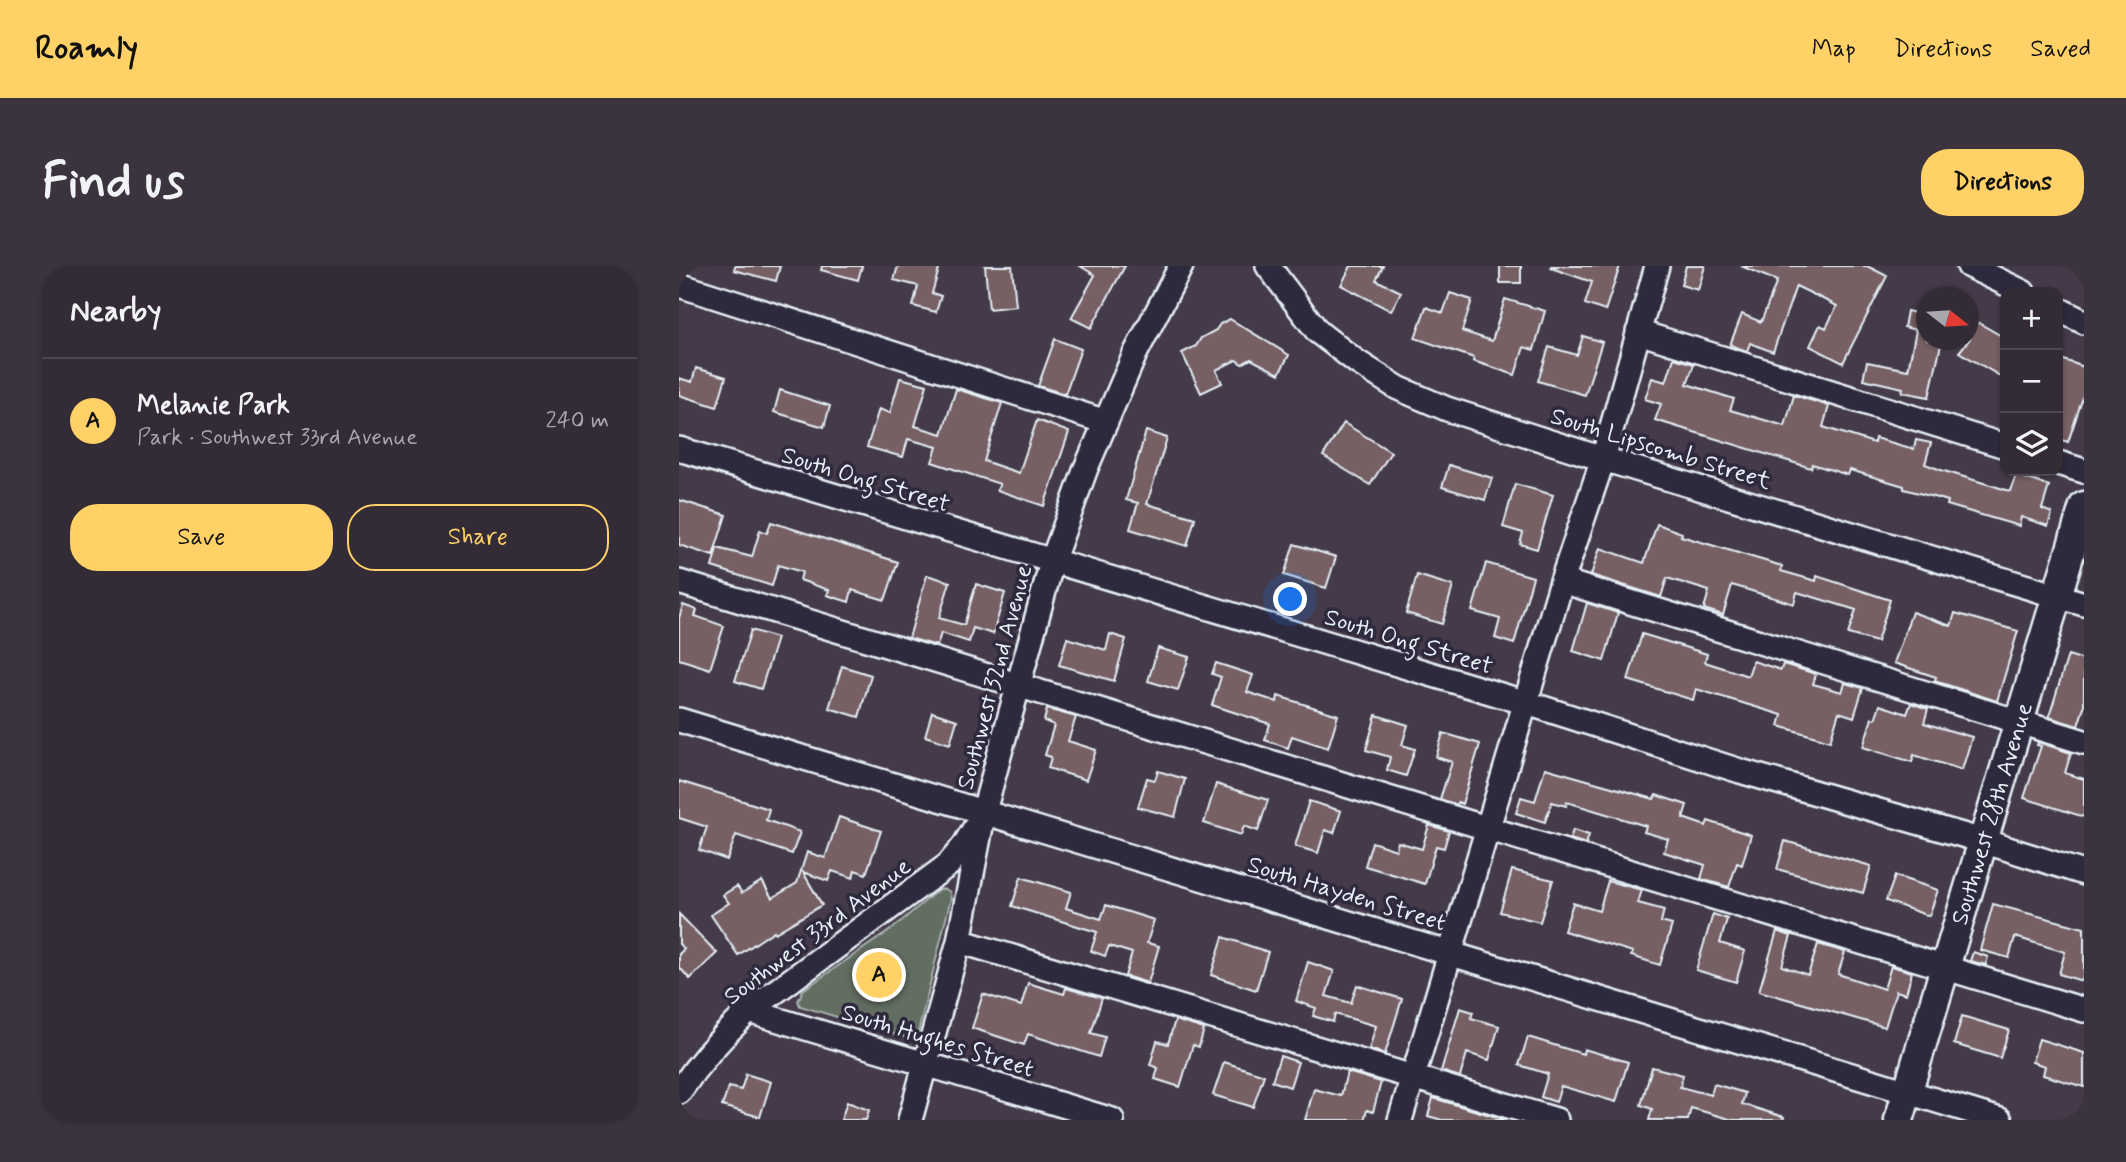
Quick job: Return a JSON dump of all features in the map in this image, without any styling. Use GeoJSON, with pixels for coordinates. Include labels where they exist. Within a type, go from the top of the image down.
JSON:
{"type":"FeatureCollection","features":[{"type":"Feature","properties":{"kind":"main road","name":"Southwest 28th Avenue"},"geometry":{"type":"LineString","coordinates":[[1899,1120],[2018,722],[2071,600],[2084,506]]}},
{"type":"Feature","properties":{"kind":"street","name":"Southwest 32nd Avenue"},"geometry":{"type":"LineString","coordinates":[[910,1120],[959,941],[984,811],[1052,562],[1086,468],[1135,354],[1181,266]]}},
{"type":"Feature","properties":{"kind":"street","name":"South Lipscomb Street"},"geometry":{"type":"LineString","coordinates":[[1268,266],[1318,332],[1357,362],[1398,388],[1447,409],[2071,600]]}},
{"type":"Feature","properties":{"kind":"street"},"geometry":{"type":"LineString","coordinates":[[1400,1120],[1562,581],[1603,458],[1657,266]]}},
{"type":"Feature","properties":{"kind":"street"},"geometry":{"type":"LineString","coordinates":[[1969,266],[2013,287]]}},
{"type":"Feature","properties":{"kind":"street"},"geometry":{"type":"LineString","coordinates":[[679,285],[1106,422]]}},
{"type":"Feature","properties":{"kind":"street"},"geometry":{"type":"LineString","coordinates":[[2063,312],[2084,322]]}},
{"type":"Feature","properties":{"kind":"street"},"geometry":{"type":"LineString","coordinates":[[1638,332],[2000,444]]}},
{"type":"Feature","properties":{"kind":"street","name":"South Ong Street"},"geometry":{"type":"LineString","coordinates":[[679,449],[2084,873]]}},
{"type":"Feature","properties":{"kind":"street"},"geometry":{"type":"LineString","coordinates":[[2063,465],[2084,471]]}},
{"type":"Feature","properties":{"kind":"street"},"geometry":{"type":"LineString","coordinates":[[1562,581],[2084,742]]}},
{"type":"Feature","properties":{"kind":"street"},"geometry":{"type":"LineString","coordinates":[[679,582],[2084,1010]]}},
{"type":"Feature","properties":{"kind":"street","name":"South Hayden Street"},"geometry":{"type":"LineString","coordinates":[[679,720],[2000,1120]]}},
{"type":"Feature","properties":{"kind":"street","name":"Southwest 33rd Avenue"},"geometry":{"type":"LineString","coordinates":[[679,1092],[723,1036],[749,1012],[948,865],[964,846],[984,811]]}},
{"type":"Feature","properties":{"kind":"street"},"geometry":{"type":"LineString","coordinates":[[959,941],[1556,1120]]}},
{"type":"Feature","properties":{"kind":"street","name":"South Hughes Street"},"geometry":{"type":"LineString","coordinates":[[749,1012],[1112,1120]]}},
{"type":"Feature","properties":{"kind":"green space"},"geometry":{"type":"Polygon","coordinates":[[[939,889],[950,892],[951,898],[915,1038],[800,1006],[798,1001],[803,990],[892,929],[939,889]]]}},
{"type":"Feature","properties":{"kind":"building"},"geometry":{"type":"Polygon","coordinates":[[[735,266],[780,266],[776,281],[734,270],[735,266]]]}},
{"type":"Feature","properties":{"kind":"building"},"geometry":{"type":"Polygon","coordinates":[[[822,266],[862,266],[858,280],[821,270],[822,266]]]}},
{"type":"Feature","properties":{"kind":"building"},"geometry":{"type":"Polygon","coordinates":[[[898,266],[940,266],[932,293],[941,296],[936,312],[913,306],[918,286],[894,280],[898,266]]]}},
{"type":"Feature","properties":{"kind":"building"},"geometry":{"type":"Polygon","coordinates":[[[985,266],[1012,266],[1016,306],[989,309],[985,266]]]}},
{"type":"Feature","properties":{"kind":"building"},"geometry":{"type":"Polygon","coordinates":[[[1080,266],[1125,266],[1091,328],[1071,318],[1095,275],[1080,266]]]}},
{"type":"Feature","properties":{"kind":"building"},"geometry":{"type":"Polygon","coordinates":[[[1351,266],[1383,266],[1376,280],[1401,292],[1391,311],[1341,285],[1351,266]]]}},
{"type":"Feature","properties":{"kind":"building"},"geometry":{"type":"Polygon","coordinates":[[[1500,266],[1521,266],[1521,283],[1500,283],[1500,266]]]}},
{"type":"Feature","properties":{"kind":"building"},"geometry":{"type":"Polygon","coordinates":[[[1551,266],[1620,266],[1605,311],[1585,304],[1592,282],[1551,266]]]}},
{"type":"Feature","properties":{"kind":"building"},"geometry":{"type":"Polygon","coordinates":[[[1686,266],[1705,266],[1698,290],[1681,285],[1686,266]]]}},
{"type":"Feature","properties":{"kind":"building"},"geometry":{"type":"Polygon","coordinates":[[[1741,266],[1867,266],[1887,276],[1843,363],[1810,346],[1820,325],[1826,328],[1837,306],[1796,286],[1773,352],[1750,343],[1747,351],[1730,345],[1742,314],[1761,322],[1777,281],[1741,266]]]}},
{"type":"Feature","properties":{"kind":"building"},"geometry":{"type":"Polygon","coordinates":[[[1450,293],[1472,300],[1462,331],[1492,341],[1505,299],[1545,311],[1534,350],[1524,347],[1515,375],[1415,338],[1426,307],[1443,313],[1450,293]]]}},
{"type":"Feature","properties":{"kind":"building"},"geometry":{"type":"Polygon","coordinates":[[[1907,311],[1916,313],[1916,330],[1904,327],[1907,311]]]}},
{"type":"Feature","properties":{"kind":"building"},"geometry":{"type":"Polygon","coordinates":[[[1230,319],[1289,355],[1279,374],[1251,359],[1242,364],[1236,360],[1216,370],[1222,383],[1201,393],[1182,353],[1196,346],[1201,338],[1230,319]]]}},
{"type":"Feature","properties":{"kind":"building"},"geometry":{"type":"Polygon","coordinates":[[[1979,323],[2000,335],[2000,376],[1959,352],[1979,350],[1979,323]]]}},
{"type":"Feature","properties":{"kind":"building"},"geometry":{"type":"Polygon","coordinates":[[[1916,330],[1916,350],[1940,350],[1929,397],[1902,392],[1903,388],[1863,379],[1867,362],[1908,370],[1916,330]]]}},
{"type":"Feature","properties":{"kind":"building"},"geometry":{"type":"Polygon","coordinates":[[[1583,336],[1602,342],[1585,395],[1538,381],[1549,347],[1577,355],[1583,336]]]}},
{"type":"Feature","properties":{"kind":"building"},"geometry":{"type":"Polygon","coordinates":[[[1055,339],[1081,349],[1065,394],[1038,386],[1055,339]]]}},
{"type":"Feature","properties":{"kind":"building"},"geometry":{"type":"Polygon","coordinates":[[[1674,358],[1694,364],[1687,384],[1734,399],[1730,410],[1785,426],[1794,395],[1829,406],[1823,427],[1874,443],[1875,438],[1914,449],[1916,440],[1931,443],[1925,464],[1941,470],[2010,491],[2016,476],[2049,486],[2042,509],[2052,513],[2048,526],[2021,517],[2019,526],[1947,505],[1948,501],[1850,470],[1848,475],[1812,464],[1811,468],[1655,420],[1661,404],[1645,399],[1652,378],[1666,382],[1674,358]]]}},
{"type":"Feature","properties":{"kind":"building"},"geometry":{"type":"Polygon","coordinates":[[[2063,360],[2084,367],[2084,394],[2068,442],[2063,440],[2063,360]]]}},
{"type":"Feature","properties":{"kind":"building"},"geometry":{"type":"Polygon","coordinates":[[[696,368],[726,377],[717,407],[679,395],[679,378],[692,382],[696,368]]]}},
{"type":"Feature","properties":{"kind":"building"},"geometry":{"type":"Polygon","coordinates":[[[900,378],[927,385],[915,426],[942,434],[956,389],[1002,403],[984,461],[1019,473],[1037,420],[1069,432],[1044,506],[997,490],[1000,484],[932,462],[937,447],[908,439],[903,457],[867,447],[879,409],[890,413],[900,378]]]}},
{"type":"Feature","properties":{"kind":"building"},"geometry":{"type":"Polygon","coordinates":[[[780,390],[830,406],[824,427],[774,412],[780,390]]]}},
{"type":"Feature","properties":{"kind":"building"},"geometry":{"type":"Polygon","coordinates":[[[1344,423],[1391,452],[1370,485],[1323,456],[1344,423]]]}},
{"type":"Feature","properties":{"kind":"building"},"geometry":{"type":"Polygon","coordinates":[[[1146,431],[1167,438],[1147,504],[1195,518],[1187,546],[1130,529],[1138,503],[1126,500],[1146,431]]]}},
{"type":"Feature","properties":{"kind":"building"},"geometry":{"type":"Polygon","coordinates":[[[1449,465],[1492,478],[1485,500],[1442,487],[1449,465]]]}},
{"type":"Feature","properties":{"kind":"building"},"geometry":{"type":"Polygon","coordinates":[[[1515,484],[1553,495],[1537,549],[1520,544],[1523,533],[1503,527],[1515,484]]]}},
{"type":"Feature","properties":{"kind":"building"},"geometry":{"type":"Polygon","coordinates":[[[679,500],[726,515],[713,556],[679,545],[679,500]]]}},
{"type":"Feature","properties":{"kind":"building"},"geometry":{"type":"Polygon","coordinates":[[[771,522],[898,562],[885,600],[852,590],[849,602],[827,595],[829,590],[800,580],[802,572],[778,565],[772,586],[712,567],[717,548],[752,557],[760,530],[767,533],[771,522]]]}},
{"type":"Feature","properties":{"kind":"building"},"geometry":{"type":"Polygon","coordinates":[[[1657,524],[1682,533],[1681,536],[1782,566],[1781,571],[1816,581],[1817,576],[1890,600],[1877,642],[1848,634],[1856,610],[1797,592],[1794,604],[1732,585],[1723,615],[1704,609],[1709,591],[1667,578],[1661,597],[1591,575],[1600,548],[1644,563],[1657,524]]]}},
{"type":"Feature","properties":{"kind":"building"},"geometry":{"type":"Polygon","coordinates":[[[1294,544],[1336,557],[1326,588],[1284,575],[1294,544]]]}},
{"type":"Feature","properties":{"kind":"building"},"geometry":{"type":"Polygon","coordinates":[[[1486,563],[1533,577],[1514,644],[1495,638],[1500,619],[1472,611],[1486,563]]]}},
{"type":"Feature","properties":{"kind":"building"},"geometry":{"type":"Polygon","coordinates":[[[927,575],[950,582],[939,618],[964,625],[976,584],[1005,593],[993,634],[973,628],[969,642],[941,633],[937,646],[909,638],[927,575]]]}},
{"type":"Feature","properties":{"kind":"building"},"geometry":{"type":"Polygon","coordinates":[[[1417,575],[1453,586],[1442,624],[1406,613],[1417,575]]]}},
{"type":"Feature","properties":{"kind":"building"},"geometry":{"type":"Polygon","coordinates":[[[1587,603],[1618,613],[1604,661],[1573,651],[1587,603]]]}},
{"type":"Feature","properties":{"kind":"building"},"geometry":{"type":"Polygon","coordinates":[[[683,605],[697,610],[695,616],[724,626],[710,669],[679,659],[679,618],[683,605]]]}},
{"type":"Feature","properties":{"kind":"building"},"geometry":{"type":"Polygon","coordinates":[[[1912,612],[1951,626],[1955,613],[2018,631],[1997,701],[1935,681],[1936,677],[1894,663],[1912,612]]]}},
{"type":"Feature","properties":{"kind":"building"},"geometry":{"type":"Polygon","coordinates":[[[751,630],[777,638],[761,689],[735,681],[751,630]]]}},
{"type":"Feature","properties":{"kind":"building"},"geometry":{"type":"Polygon","coordinates":[[[1110,634],[1126,639],[1114,681],[1059,665],[1067,638],[1106,650],[1110,634]]]}},
{"type":"Feature","properties":{"kind":"building"},"geometry":{"type":"Polygon","coordinates":[[[1642,634],[1707,654],[1705,662],[1748,676],[1753,661],[1781,670],[1783,664],[1816,674],[1813,684],[1842,692],[1845,683],[1863,688],[1854,717],[1839,712],[1830,741],[1779,726],[1782,715],[1696,689],[1693,700],[1628,680],[1642,634]]]}},
{"type":"Feature","properties":{"kind":"building"},"geometry":{"type":"Polygon","coordinates":[[[1158,648],[1189,657],[1178,690],[1148,681],[1158,648]]]}},
{"type":"Feature","properties":{"kind":"building"},"geometry":{"type":"Polygon","coordinates":[[[2068,655],[2084,660],[2084,707],[2078,726],[2049,717],[2068,655]]]}},
{"type":"Feature","properties":{"kind":"building"},"geometry":{"type":"Polygon","coordinates":[[[1216,663],[1253,675],[1247,692],[1277,702],[1278,696],[1338,715],[1328,748],[1292,736],[1288,748],[1265,740],[1270,724],[1212,705],[1221,677],[1212,674],[1216,663]]]}},
{"type":"Feature","properties":{"kind":"building"},"geometry":{"type":"Polygon","coordinates":[[[842,666],[871,675],[859,717],[829,708],[842,666]]]}},
{"type":"Feature","properties":{"kind":"building"},"geometry":{"type":"Polygon","coordinates":[[[1911,703],[1928,709],[1924,723],[1972,737],[1962,770],[1914,755],[1912,762],[1863,747],[1872,718],[1875,719],[1880,705],[1907,714],[1911,703]]]}},
{"type":"Feature","properties":{"kind":"building"},"geometry":{"type":"Polygon","coordinates":[[[1047,709],[1076,717],[1068,741],[1096,750],[1086,780],[1048,768],[1051,757],[1045,755],[1054,725],[1044,721],[1047,709]]]}},
{"type":"Feature","properties":{"kind":"building"},"geometry":{"type":"Polygon","coordinates":[[[932,712],[957,720],[950,744],[925,736],[932,712]]]}},
{"type":"Feature","properties":{"kind":"building"},"geometry":{"type":"Polygon","coordinates":[[[1376,715],[1408,725],[1402,745],[1415,749],[1406,776],[1387,770],[1390,757],[1366,750],[1376,715]]]}},
{"type":"Feature","properties":{"kind":"building"},"geometry":{"type":"Polygon","coordinates":[[[1443,733],[1480,744],[1462,804],[1440,799],[1452,762],[1436,757],[1443,733]]]}},
{"type":"Feature","properties":{"kind":"building"},"geometry":{"type":"Polygon","coordinates":[[[2038,742],[2071,753],[2065,773],[2084,779],[2084,817],[2024,798],[2041,746],[2037,745],[2038,742]]]}},
{"type":"Feature","properties":{"kind":"building"},"geometry":{"type":"Polygon","coordinates":[[[1545,768],[1654,799],[1656,795],[1687,805],[1683,818],[1706,826],[1708,821],[1751,835],[1742,865],[1737,863],[1729,887],[1701,879],[1705,865],[1664,852],[1668,839],[1644,832],[1646,826],[1567,802],[1566,806],[1552,802],[1545,822],[1516,813],[1521,797],[1535,801],[1545,768]]]}},
{"type":"Feature","properties":{"kind":"building"},"geometry":{"type":"Polygon","coordinates":[[[1158,771],[1185,779],[1175,817],[1138,807],[1147,778],[1155,780],[1158,771]]]}},
{"type":"Feature","properties":{"kind":"building"},"geometry":{"type":"Polygon","coordinates":[[[679,781],[769,809],[766,820],[800,832],[792,854],[736,835],[727,860],[699,850],[707,827],[679,818],[679,781]]]}},
{"type":"Feature","properties":{"kind":"building"},"geometry":{"type":"Polygon","coordinates":[[[1216,784],[1268,800],[1258,831],[1244,826],[1241,835],[1204,823],[1216,784]]]}},
{"type":"Feature","properties":{"kind":"building"},"geometry":{"type":"Polygon","coordinates":[[[1309,801],[1341,811],[1334,833],[1325,830],[1318,853],[1295,846],[1309,801]]]}},
{"type":"Feature","properties":{"kind":"building"},"geometry":{"type":"Polygon","coordinates":[[[839,817],[881,831],[866,874],[855,870],[853,878],[832,871],[828,881],[803,872],[822,905],[775,933],[774,931],[738,955],[711,915],[729,903],[723,895],[737,886],[742,893],[762,881],[772,898],[797,883],[807,852],[825,858],[839,817]]]}},
{"type":"Feature","properties":{"kind":"building"},"geometry":{"type":"Polygon","coordinates":[[[1429,825],[1449,831],[1444,848],[1436,846],[1425,884],[1365,866],[1372,842],[1396,850],[1398,842],[1422,849],[1429,825]]]}},
{"type":"Feature","properties":{"kind":"building"},"geometry":{"type":"Polygon","coordinates":[[[1573,830],[1589,835],[1586,844],[1570,839],[1573,830]]]}},
{"type":"Feature","properties":{"kind":"building"},"geometry":{"type":"Polygon","coordinates":[[[1785,841],[1871,866],[1863,893],[1777,869],[1785,841]]]}},
{"type":"Feature","properties":{"kind":"building"},"geometry":{"type":"Polygon","coordinates":[[[1512,870],[1553,880],[1540,922],[1500,912],[1512,870]]]}},
{"type":"Feature","properties":{"kind":"building"},"geometry":{"type":"Polygon","coordinates":[[[1895,876],[1938,890],[1929,916],[1886,901],[1895,876]]]}},
{"type":"Feature","properties":{"kind":"building"},"geometry":{"type":"Polygon","coordinates":[[[1021,877],[1071,892],[1066,908],[1101,919],[1106,905],[1154,920],[1147,943],[1159,946],[1148,983],[1125,976],[1132,953],[1109,946],[1105,956],[1091,951],[1097,932],[1012,906],[1021,877]]]}},
{"type":"Feature","properties":{"kind":"building"},"geometry":{"type":"Polygon","coordinates":[[[1608,881],[1642,890],[1638,903],[1664,910],[1661,922],[1672,925],[1660,965],[1631,956],[1633,952],[1564,931],[1573,903],[1599,911],[1608,881]]]}},
{"type":"Feature","properties":{"kind":"building"},"geometry":{"type":"Polygon","coordinates":[[[1993,904],[2084,928],[2082,981],[2059,974],[2065,952],[2015,937],[2009,958],[1980,950],[1993,904]]]}},
{"type":"Feature","properties":{"kind":"building"},"geometry":{"type":"Polygon","coordinates":[[[679,914],[717,953],[690,979],[679,967],[679,954],[684,949],[679,944],[679,914]]]}},
{"type":"Feature","properties":{"kind":"building"},"geometry":{"type":"Polygon","coordinates":[[[1713,914],[1727,919],[1720,943],[1745,951],[1736,982],[1696,970],[1713,914]]]}},
{"type":"Feature","properties":{"kind":"building"},"geometry":{"type":"Polygon","coordinates":[[[1777,931],[1791,936],[1782,966],[1808,975],[1818,944],[1845,952],[1838,974],[1884,989],[1891,966],[1912,972],[1906,994],[1896,991],[1885,1027],[1759,991],[1777,931]]]}},
{"type":"Feature","properties":{"kind":"building"},"geometry":{"type":"Polygon","coordinates":[[[1223,937],[1268,952],[1256,990],[1211,975],[1223,937]]]}},
{"type":"Feature","properties":{"kind":"building"},"geometry":{"type":"Polygon","coordinates":[[[1973,952],[1988,957],[1986,965],[1970,961],[1973,952]]]}},
{"type":"Feature","properties":{"kind":"building"},"geometry":{"type":"Polygon","coordinates":[[[1308,962],[1334,971],[1326,996],[1351,1003],[1357,985],[1402,999],[1385,1054],[1369,1049],[1376,1026],[1335,1014],[1333,1022],[1313,1016],[1316,1008],[1296,1001],[1308,962]]]}},
{"type":"Feature","properties":{"kind":"building"},"geometry":{"type":"Polygon","coordinates":[[[1028,983],[1064,994],[1066,988],[1102,998],[1091,1033],[1105,1037],[1099,1057],[1028,1034],[1024,1045],[972,1028],[983,994],[1021,1006],[1028,983]]]}},
{"type":"Feature","properties":{"kind":"building"},"geometry":{"type":"Polygon","coordinates":[[[1460,1008],[1473,1012],[1471,1018],[1499,1026],[1489,1060],[1467,1053],[1460,1077],[1441,1071],[1460,1008]]]}},
{"type":"Feature","properties":{"kind":"building"},"geometry":{"type":"Polygon","coordinates":[[[1962,1016],[2009,1030],[2000,1058],[1954,1044],[1962,1016]]]}},
{"type":"Feature","properties":{"kind":"building"},"geometry":{"type":"Polygon","coordinates":[[[1175,1020],[1204,1029],[1199,1047],[1193,1045],[1180,1087],[1155,1079],[1158,1068],[1150,1065],[1157,1041],[1168,1044],[1175,1020]]]}},
{"type":"Feature","properties":{"kind":"building"},"geometry":{"type":"Polygon","coordinates":[[[1528,1037],[1583,1054],[1584,1049],[1628,1062],[1616,1102],[1561,1086],[1556,1102],[1541,1097],[1548,1074],[1519,1065],[1528,1037]]]}},
{"type":"Feature","properties":{"kind":"building"},"geometry":{"type":"Polygon","coordinates":[[[2039,1039],[2084,1053],[2084,1087],[2043,1075],[2045,1066],[2032,1062],[2039,1039]]]}},
{"type":"Feature","properties":{"kind":"building"},"geometry":{"type":"Polygon","coordinates":[[[1280,1056],[1298,1062],[1290,1087],[1272,1081],[1280,1056]]]}},
{"type":"Feature","properties":{"kind":"building"},"geometry":{"type":"Polygon","coordinates":[[[1224,1062],[1264,1075],[1253,1107],[1213,1095],[1224,1062]]]}},
{"type":"Feature","properties":{"kind":"building"},"geometry":{"type":"Polygon","coordinates":[[[1652,1067],[1683,1075],[1680,1087],[1711,1095],[1714,1084],[1745,1093],[1742,1104],[1784,1117],[1783,1120],[1733,1120],[1691,1108],[1688,1120],[1649,1120],[1652,1109],[1641,1105],[1652,1067]]]}},
{"type":"Feature","properties":{"kind":"building"},"geometry":{"type":"Polygon","coordinates":[[[1347,1072],[1381,1082],[1373,1112],[1367,1110],[1364,1120],[1305,1120],[1314,1089],[1341,1096],[1347,1072]]]}},
{"type":"Feature","properties":{"kind":"building"},"geometry":{"type":"Polygon","coordinates":[[[746,1074],[771,1082],[760,1117],[722,1106],[729,1087],[741,1090],[746,1074]]]}},
{"type":"Feature","properties":{"kind":"building"},"geometry":{"type":"Polygon","coordinates":[[[1433,1098],[1507,1120],[1442,1120],[1428,1116],[1433,1098]]]}},
{"type":"Feature","properties":{"kind":"building"},"geometry":{"type":"Polygon","coordinates":[[[847,1102],[869,1110],[866,1120],[841,1120],[847,1102]]]}},
{"type":"Feature","properties":{"kind":"place","name":"Melanie Park"},"geometry":{"type":"Point","coordinates":[879,975]}}]}
